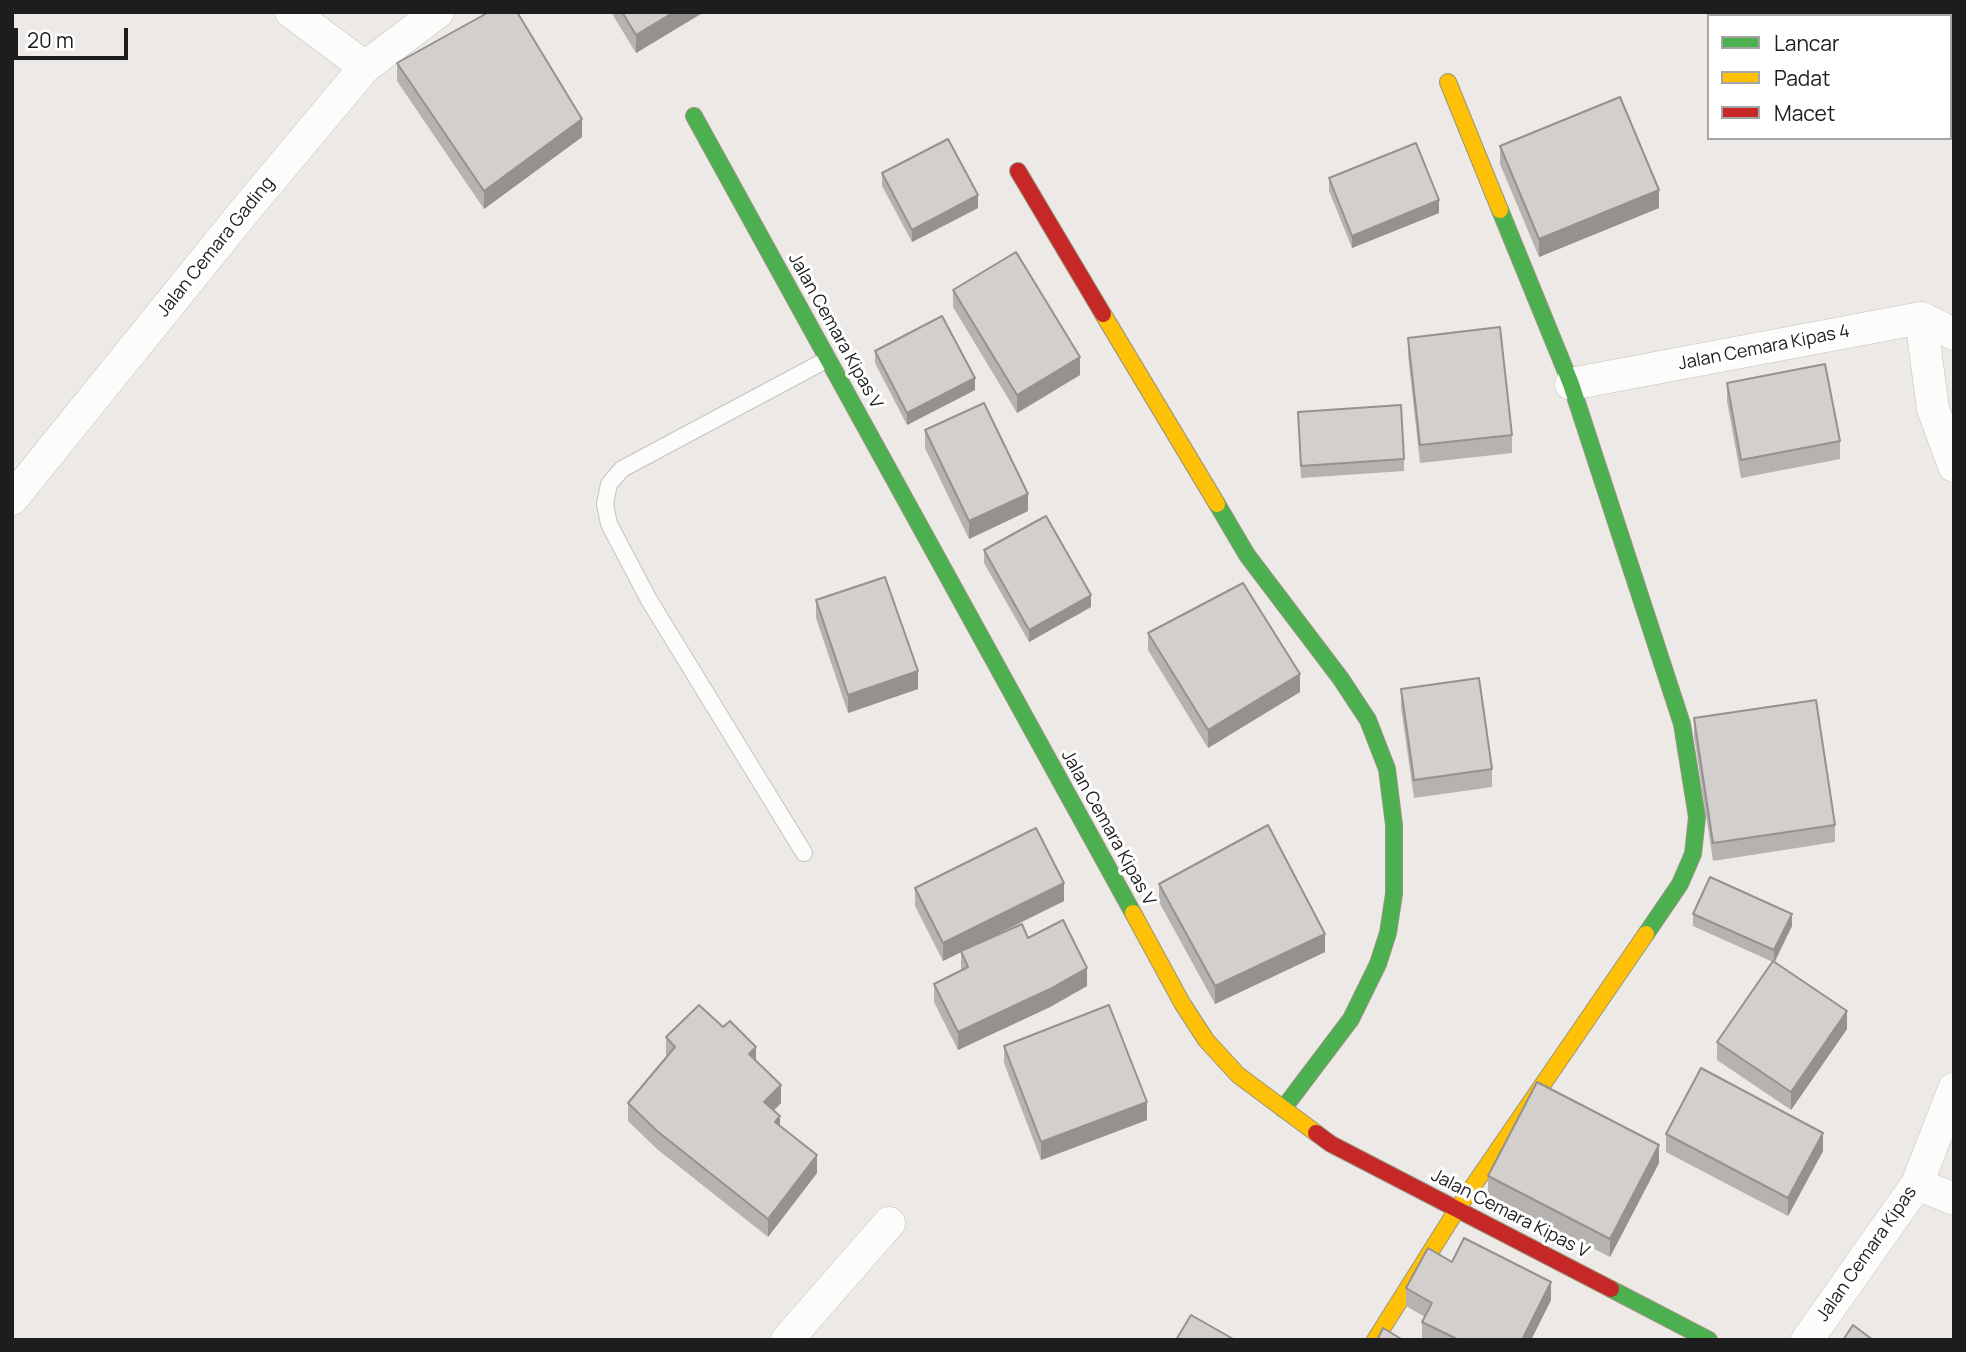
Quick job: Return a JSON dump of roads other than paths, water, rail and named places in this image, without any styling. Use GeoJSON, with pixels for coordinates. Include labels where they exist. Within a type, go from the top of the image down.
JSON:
{"type":"FeatureCollection","features":[{"type":"Feature","properties":{"kind":"street"},"geometry":{"type":"LineString","coordinates":[[291,12],[365,68]]}},
{"type":"Feature","properties":{"kind":"street","name":"Jalan Cemara Gading"},"geometry":{"type":"LineString","coordinates":[[12,499],[243,213],[365,68],[438,12]]}},
{"type":"Feature","properties":{"kind":"street"},"geometry":{"type":"LineString","coordinates":[[1375,1340],[1458,1208],[1680,884],[1693,854],[1698,817],[1682,724],[1571,384],[1448,82]]}},
{"type":"Feature","properties":{"kind":"street","name":"Jalan Cemara Kipas V"},"geometry":{"type":"LineString","coordinates":[[694,116],[1182,1003],[1206,1040],[1238,1075],[1331,1144],[1710,1340]]}},
{"type":"Feature","properties":{"kind":"street"},"geometry":{"type":"LineString","coordinates":[[1018,171],[1247,555],[1368,720],[1387,769],[1394,825],[1394,894],[1388,933],[1378,964],[1351,1019],[1283,1109]]}},
{"type":"Feature","properties":{"kind":"street"},"geometry":{"type":"LineString","coordinates":[[1921,318],[1954,334]]}},
{"type":"Feature","properties":{"kind":"street"},"geometry":{"type":"LineString","coordinates":[[1921,318],[1933,408],[1954,466]]}},
{"type":"Feature","properties":{"kind":"street","name":"Jalan Cemara Kipas 4"},"geometry":{"type":"LineString","coordinates":[[1571,384],[1921,318]]}},
{"type":"Feature","properties":{"kind":"street","name":"Jalan Cemara Kipas"},"geometry":{"type":"LineString","coordinates":[[1807,1340],[1917,1184],[1954,1089]]}},
{"type":"Feature","properties":{"kind":"street"},"geometry":{"type":"LineString","coordinates":[[1917,1184],[1954,1199]]}},
{"type":"Feature","properties":{"kind":"street"},"geometry":{"type":"LineString","coordinates":[[788,1340],[889,1223]]}},
{"type":"Feature","properties":{"kind":"lane"},"geometry":{"type":"LineString","coordinates":[[804,853],[649,600],[609,524],[605,504],[609,484],[622,468],[828,359]]}}]}
